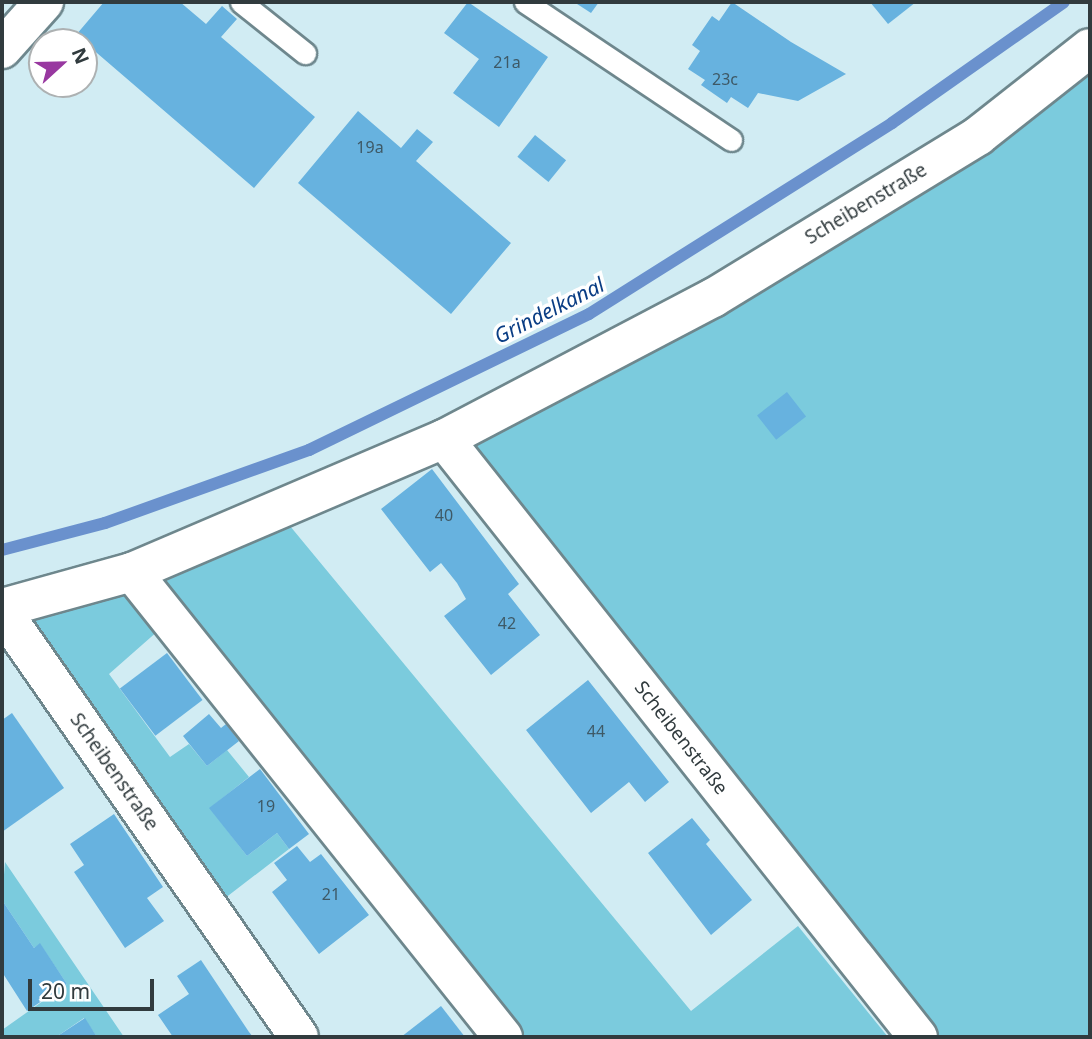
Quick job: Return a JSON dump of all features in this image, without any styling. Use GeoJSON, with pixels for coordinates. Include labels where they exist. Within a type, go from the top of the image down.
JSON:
{"type":"FeatureCollection","features":[{"type":"Feature","properties":{"kind":"street"},"geometry":{"type":"LineString","coordinates":[[2,49],[44,2]]}},
{"type":"Feature","properties":{"kind":"street","name":"Scheibenstraße"},"geometry":{"type":"LineString","coordinates":[[299,1037],[2,609],[132,572],[444,439],[713,298],[978,136],[1090,48]]}},
{"type":"Feature","properties":{"kind":"street","name":"Scheibenstraße"},"geometry":{"type":"LineString","coordinates":[[444,439],[918,1037]]}},
{"type":"Feature","properties":{"kind":"street"},"geometry":{"type":"LineString","coordinates":[[132,572],[503,1037]]}},
{"type":"Feature","properties":{"kind":"lane"},"geometry":{"type":"LineString","coordinates":[[242,2],[305,53]]}},
{"type":"Feature","properties":{"kind":"lane"},"geometry":{"type":"LineString","coordinates":[[525,2],[731,141]]}},
{"type":"Feature","properties":{"kind":"shaded area"},"geometry":{"type":"Polygon","coordinates":[[[1090,48],[1090,1037],[926,1037],[444,439],[1090,48]]]}},
{"type":"Feature","properties":{"kind":"shaded area"},"geometry":{"type":"Polygon","coordinates":[[[290,526],[691,1011],[798,926],[888,1037],[512,1037],[164,582],[169,574],[290,526]]]}},
{"type":"Feature","properties":{"kind":"shaded area"},"geometry":{"type":"Polygon","coordinates":[[[125,588],[159,630],[109,674],[170,757],[189,744],[207,766],[227,750],[249,777],[210,808],[247,856],[277,833],[289,849],[220,902],[23,619],[125,588]]]}},
{"type":"Feature","properties":{"kind":"shaded area"},"geometry":{"type":"Polygon","coordinates":[[[5,862],[124,1037],[97,1037],[84,1018],[56,1037],[2,1037],[2,1030],[67,984],[40,944],[34,948],[2,900],[5,862]]]}},
{"type":"Feature","properties":{"kind":"building"},"geometry":{"type":"Polygon","coordinates":[[[104,2],[180,2],[206,24],[222,6],[237,19],[221,37],[315,117],[254,188],[98,54],[98,28],[82,28],[104,2]]]}},
{"type":"Feature","properties":{"kind":"building"},"geometry":{"type":"Polygon","coordinates":[[[468,2],[548,57],[499,127],[453,93],[479,59],[444,33],[468,2]]]}},
{"type":"Feature","properties":{"kind":"building"},"geometry":{"type":"Polygon","coordinates":[[[574,2],[599,2],[591,13],[574,2]]]}},
{"type":"Feature","properties":{"kind":"building"},"geometry":{"type":"Polygon","coordinates":[[[732,2],[791,42],[846,74],[798,101],[758,93],[748,108],[731,97],[727,103],[701,85],[705,80],[688,69],[700,51],[692,45],[712,16],[719,21],[732,2]]]}},
{"type":"Feature","properties":{"kind":"building"},"geometry":{"type":"Polygon","coordinates":[[[870,2],[916,2],[888,24],[870,2]]]}},
{"type":"Feature","properties":{"kind":"building"},"geometry":{"type":"Polygon","coordinates":[[[358,111],[401,148],[417,129],[433,142],[416,161],[511,243],[451,314],[298,183],[358,111]]]}},
{"type":"Feature","properties":{"kind":"building"},"geometry":{"type":"Polygon","coordinates":[[[535,135],[566,160],[548,182],[517,157],[535,135]]]}},
{"type":"Feature","properties":{"kind":"building"},"geometry":{"type":"Polygon","coordinates":[[[787,392],[806,416],[776,440],[757,415],[787,392]]]}},
{"type":"Feature","properties":{"kind":"building"},"geometry":{"type":"Polygon","coordinates":[[[432,469],[519,584],[508,594],[540,635],[491,675],[444,616],[466,599],[457,583],[441,563],[430,572],[381,509],[432,469]]]}},
{"type":"Feature","properties":{"kind":"building"},"geometry":{"type":"Polygon","coordinates":[[[167,653],[203,700],[155,736],[120,689],[167,653]]]}},
{"type":"Feature","properties":{"kind":"building"},"geometry":{"type":"Polygon","coordinates":[[[588,680],[669,782],[645,802],[629,782],[591,813],[526,730],[588,680]]]}},
{"type":"Feature","properties":{"kind":"building"},"geometry":{"type":"Polygon","coordinates":[[[12,713],[64,788],[2,832],[2,720],[12,713]]]}},
{"type":"Feature","properties":{"kind":"building"},"geometry":{"type":"Polygon","coordinates":[[[209,714],[221,728],[226,724],[239,741],[207,766],[183,736],[209,714]]]}},
{"type":"Feature","properties":{"kind":"building"},"geometry":{"type":"Polygon","coordinates":[[[260,769],[309,834],[289,849],[277,833],[247,856],[209,808],[260,769]]]}},
{"type":"Feature","properties":{"kind":"building"},"geometry":{"type":"Polygon","coordinates":[[[114,814],[163,887],[147,898],[164,921],[125,948],[74,872],[84,865],[70,844],[114,814]]]}},
{"type":"Feature","properties":{"kind":"building"},"geometry":{"type":"Polygon","coordinates":[[[692,818],[710,840],[706,844],[752,900],[711,935],[648,853],[692,818]]]}},
{"type":"Feature","properties":{"kind":"building"},"geometry":{"type":"Polygon","coordinates":[[[297,846],[310,862],[321,854],[369,915],[319,954],[272,892],[287,880],[274,863],[297,846]]]}},
{"type":"Feature","properties":{"kind":"building"},"geometry":{"type":"Polygon","coordinates":[[[2,900],[34,948],[40,943],[67,984],[27,1011],[2,972],[2,900]]]}},
{"type":"Feature","properties":{"kind":"building"},"geometry":{"type":"Polygon","coordinates":[[[201,960],[253,1037],[173,1037],[158,1015],[189,994],[177,976],[201,960]]]}},
{"type":"Feature","properties":{"kind":"building"},"geometry":{"type":"Polygon","coordinates":[[[441,1006],[465,1037],[401,1037],[441,1006]]]}},
{"type":"Feature","properties":{"kind":"building"},"geometry":{"type":"Polygon","coordinates":[[[85,1018],[97,1037],[56,1037],[85,1018]]]}},
{"type":"Feature","properties":{"kind":"waterway","name":"Grindelkanal"},"geometry":{"type":"LineString","coordinates":[[2,550],[105,523],[309,450],[589,314],[892,123],[1064,2]]}}]}
